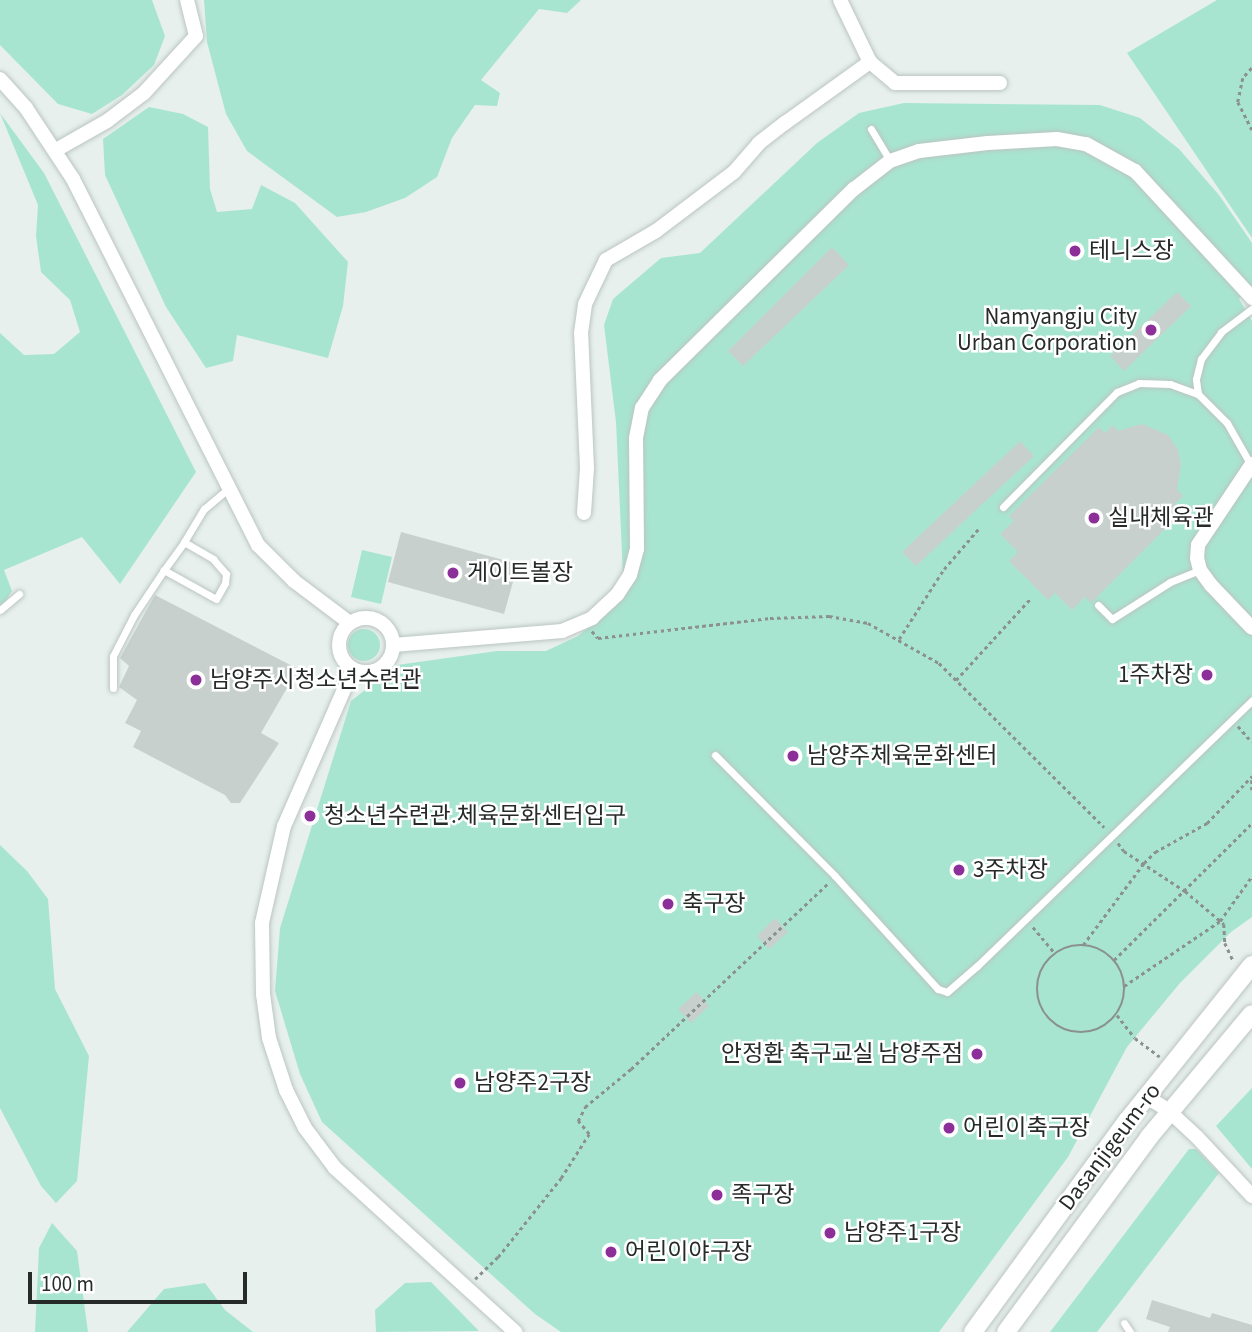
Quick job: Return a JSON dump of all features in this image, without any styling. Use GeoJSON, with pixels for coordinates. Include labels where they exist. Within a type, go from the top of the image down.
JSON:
{"type":"FeatureCollection","features":[{"type":"Feature","properties":{"kind":"street"},"geometry":{"type":"LineString","coordinates":[[56,150],[107,121],[144,93],[196,36],[187,0]]}},
{"type":"Feature","properties":{"kind":"street"},"geometry":{"type":"LineString","coordinates":[[840,0],[870,62],[895,83],[1000,83]]}},
{"type":"Feature","properties":{"kind":"street"},"geometry":{"type":"LineString","coordinates":[[584,513],[587,468],[580,333],[585,304],[606,260],[656,231],[734,173],[759,143],[870,62]]}},
{"type":"Feature","properties":{"kind":"street"},"geometry":{"type":"LineString","coordinates":[[0,79],[26,108],[56,150],[258,545],[294,581],[349,623]]}},
{"type":"Feature","properties":{"kind":"street"},"geometry":{"type":"LineString","coordinates":[[393,645],[562,631],[583,621],[617,595],[630,575],[637,550],[639,520],[636,438],[642,408],[660,380],[854,189],[890,161],[919,151],[988,143],[1057,139],[1086,144],[1135,171],[1252,298]]}},
{"type":"Feature","properties":{"kind":"street"},"geometry":{"type":"LineString","coordinates":[[1251,465],[1198,545],[1197,558],[1200,570],[1252,628]]}},
{"type":"Feature","properties":{"kind":"street"},"geometry":{"type":"LineString","coordinates":[[359,618],[376,620],[389,631],[393,645],[390,657],[378,669],[370,672],[353,669],[345,662],[338,645],[340,636],[349,623],[359,618]]}},
{"type":"Feature","properties":{"kind":"street"},"geometry":{"type":"LineString","coordinates":[[353,669],[284,826],[262,923],[263,994],[269,1038],[286,1090],[305,1128],[335,1168],[515,1332]]}},
{"type":"Feature","properties":{"kind":"street","name":"Dasanjigeum-ro"},"geometry":{"type":"LineString","coordinates":[[972,1332],[1147,1097],[1252,965]]}},
{"type":"Feature","properties":{"kind":"street","name":"Dasanjigeum-ro"},"geometry":{"type":"LineString","coordinates":[[1006,1332],[1169,1111],[1252,1014]]}},
{"type":"Feature","properties":{"kind":"street"},"geometry":{"type":"LineString","coordinates":[[1147,1097],[1169,1111],[1252,1196]]}},
{"type":"Feature","properties":{"kind":"lane"},"geometry":{"type":"LineString","coordinates":[[871,129],[890,161]]}},
{"type":"Feature","properties":{"kind":"lane"},"geometry":{"type":"LineString","coordinates":[[1198,394],[1196,379],[1201,359],[1221,332],[1252,309]]}},
{"type":"Feature","properties":{"kind":"lane"},"geometry":{"type":"LineString","coordinates":[[1003,507],[1117,392],[1139,383],[1170,384],[1198,394],[1227,423],[1251,465]]}},
{"type":"Feature","properties":{"kind":"lane"},"geometry":{"type":"LineString","coordinates":[[113,688],[113,656],[134,615],[204,509],[229,488]]}},
{"type":"Feature","properties":{"kind":"lane"},"geometry":{"type":"LineString","coordinates":[[164,570],[216,599],[225,583],[226,574],[212,559],[184,542]]}},
{"type":"Feature","properties":{"kind":"lane"},"geometry":{"type":"LineString","coordinates":[[1098,605],[1112,619],[1170,582],[1200,570]]}},
{"type":"Feature","properties":{"kind":"lane"},"geometry":{"type":"LineString","coordinates":[[0,610],[19,594]]}},
{"type":"Feature","properties":{"kind":"lane"},"geometry":{"type":"LineString","coordinates":[[715,755],[835,876],[938,989],[947,992],[1252,700]]}},
{"type":"Feature","properties":{"kind":"lane"},"geometry":{"type":"LineString","coordinates":[[1124,1323],[1130,1332]]}},
{"type":"Feature","properties":{"kind":"path"},"geometry":{"type":"LineString","coordinates":[[1252,68],[1243,78],[1238,102],[1252,130]]}},
{"type":"Feature","properties":{"kind":"path"},"geometry":{"type":"LineString","coordinates":[[899,639],[944,569],[981,527]]}},
{"type":"Feature","properties":{"kind":"path"},"geometry":{"type":"LineString","coordinates":[[956,680],[1030,599]]}},
{"type":"Feature","properties":{"kind":"path"},"geometry":{"type":"LineString","coordinates":[[583,621],[598,638],[770,618],[829,616],[868,623],[899,639],[939,663],[1112,835],[1124,851],[1185,891],[1224,924],[1225,943],[1233,960]]}},
{"type":"Feature","properties":{"kind":"path"},"geometry":{"type":"LineString","coordinates":[[1233,719],[1252,742]]}},
{"type":"Feature","properties":{"kind":"path"},"geometry":{"type":"LineString","coordinates":[[1252,778],[1252,790]]}},
{"type":"Feature","properties":{"kind":"path"},"geometry":{"type":"LineString","coordinates":[[1083,945],[1155,852],[1207,822],[1252,778]]}},
{"type":"Feature","properties":{"kind":"path"},"geometry":{"type":"LineString","coordinates":[[1114,960],[1252,822]]}},
{"type":"Feature","properties":{"kind":"path"},"geometry":{"type":"LineString","coordinates":[[467,1287],[498,1257],[561,1178],[589,1134],[578,1121],[584,1107],[631,1069],[835,876]]}},
{"type":"Feature","properties":{"kind":"path"},"geometry":{"type":"LineString","coordinates":[[1125,986],[1220,921],[1252,876]]}},
{"type":"Feature","properties":{"kind":"path"},"geometry":{"type":"LineString","coordinates":[[1026,919],[1056,954]]}},
{"type":"Feature","properties":{"kind":"path"},"geometry":{"type":"LineString","coordinates":[[1083,945],[1097,948],[1114,960],[1125,986],[1123,1001],[1117,1014],[1101,1029],[1087,1033],[1066,1030],[1048,1018],[1038,991],[1042,970],[1056,954],[1068,947],[1083,945]]}},
{"type":"Feature","properties":{"kind":"path"},"geometry":{"type":"LineString","coordinates":[[1117,1014],[1135,1038],[1165,1061]]}},
{"type":"Feature","properties":{"kind":"green space"},"geometry":{"type":"Polygon","coordinates":[[[0,0],[152,0],[165,36],[154,65],[122,95],[92,114],[58,104],[0,45],[0,0]]]}},
{"type":"Feature","properties":{"kind":"green space"},"geometry":{"type":"Polygon","coordinates":[[[204,0],[581,0],[567,13],[539,9],[481,80],[500,93],[497,106],[475,105],[452,138],[437,177],[405,198],[366,212],[337,217],[247,151],[226,114],[207,42],[204,0]]]}},
{"type":"Feature","properties":{"kind":"green space"},"geometry":{"type":"Polygon","coordinates":[[[1217,0],[1252,0],[1252,238],[1127,53],[1217,0]]]}},
{"type":"Feature","properties":{"kind":"green space","name":"남양주체육문화센터"},"geometry":{"type":"Polygon","coordinates":[[[904,103],[1100,105],[1140,118],[1179,149],[1219,195],[1252,243],[1252,286],[1239,299],[1252,321],[1252,917],[1231,932],[1180,983],[1127,1047],[1068,1157],[939,1332],[561,1332],[535,1314],[322,1122],[300,1074],[275,991],[280,928],[351,701],[397,665],[497,651],[546,651],[578,636],[624,597],[616,422],[604,325],[613,299],[661,258],[700,253],[817,143],[859,113],[904,103]]]}},
{"type":"Feature","properties":{"kind":"green space"},"geometry":{"type":"Polygon","coordinates":[[[149,107],[183,114],[208,127],[210,189],[217,212],[252,209],[261,185],[295,203],[348,262],[343,306],[328,358],[237,335],[233,361],[206,368],[166,307],[105,175],[103,139],[149,107]]]}},
{"type":"Feature","properties":{"kind":"green space"},"geometry":{"type":"Polygon","coordinates":[[[0,113],[44,173],[196,472],[120,584],[82,537],[4,570],[12,591],[0,610],[0,333],[24,355],[54,354],[80,332],[70,300],[41,272],[36,236],[38,205],[0,113]]]}},
{"type":"Feature","properties":{"kind":"green space"},"geometry":{"type":"Polygon","coordinates":[[[362,550],[392,557],[381,604],[351,597],[362,550]]]}},
{"type":"Feature","properties":{"kind":"green space"},"geometry":{"type":"Polygon","coordinates":[[[364,629],[375,634],[380,645],[375,656],[364,661],[353,656],[348,645],[353,634],[364,629]]]}},
{"type":"Feature","properties":{"kind":"green space"},"geometry":{"type":"Polygon","coordinates":[[[0,845],[27,871],[48,899],[55,989],[89,1056],[77,1181],[56,1203],[41,1186],[0,1108],[0,845]]]}},
{"type":"Feature","properties":{"kind":"green space"},"geometry":{"type":"Polygon","coordinates":[[[1252,1088],[1252,1169],[1216,1126],[1252,1088]]]}},
{"type":"Feature","properties":{"kind":"green space"},"geometry":{"type":"Polygon","coordinates":[[[1189,1149],[1196,1149],[1219,1173],[1097,1332],[1050,1332],[1189,1149]]]}},
{"type":"Feature","properties":{"kind":"green space"},"geometry":{"type":"Polygon","coordinates":[[[52,1223],[77,1251],[88,1332],[35,1332],[39,1248],[52,1223]]]}},
{"type":"Feature","properties":{"kind":"green space"},"geometry":{"type":"Polygon","coordinates":[[[431,1282],[479,1331],[376,1332],[375,1310],[405,1283],[431,1282]]]}},
{"type":"Feature","properties":{"kind":"green space"},"geometry":{"type":"Polygon","coordinates":[[[205,1283],[225,1310],[253,1332],[127,1332],[164,1289],[205,1283]]]}},
{"type":"Feature","properties":{"kind":"building"},"geometry":{"type":"Polygon","coordinates":[[[832,247],[849,265],[743,366],[728,351],[832,247]]]}},
{"type":"Feature","properties":{"kind":"building"},"geometry":{"type":"Polygon","coordinates":[[[1177,292],[1191,306],[1124,371],[1110,356],[1177,292]]]}},
{"type":"Feature","properties":{"kind":"building","name":"실내체육관"},"geometry":{"type":"Polygon","coordinates":[[[1142,424],[1168,435],[1178,450],[1181,465],[1177,489],[1183,496],[1175,504],[1183,511],[1091,603],[1085,597],[1072,610],[1055,593],[1048,600],[1009,561],[1018,552],[1000,534],[1014,521],[1009,516],[1099,427],[1105,433],[1113,425],[1118,431],[1142,424]]]}},
{"type":"Feature","properties":{"kind":"building"},"geometry":{"type":"Polygon","coordinates":[[[1020,441],[1034,456],[916,566],[902,552],[1020,441]]]}},
{"type":"Feature","properties":{"kind":"building","name":"게이트볼장"},"geometry":{"type":"Polygon","coordinates":[[[401,532],[518,564],[504,614],[388,582],[401,532]]]}},
{"type":"Feature","properties":{"kind":"building"},"geometry":{"type":"Polygon","coordinates":[[[155,595],[298,669],[261,733],[279,743],[240,803],[231,803],[225,795],[133,747],[141,731],[125,723],[137,700],[119,687],[129,666],[120,658],[155,595]]]}},
{"type":"Feature","properties":{"kind":"building"},"geometry":{"type":"Polygon","coordinates":[[[775,918],[788,932],[769,949],[757,936],[775,918]]]}},
{"type":"Feature","properties":{"kind":"building"},"geometry":{"type":"Polygon","coordinates":[[[697,992],[709,1006],[691,1023],[678,1009],[697,992]]]}},
{"type":"Feature","properties":{"kind":"building"},"geometry":{"type":"Polygon","coordinates":[[[1152,1300],[1210,1318],[1212,1313],[1252,1325],[1252,1332],[1168,1332],[1170,1327],[1146,1319],[1152,1300]]]}},
{"type":"Feature","properties":{"kind":"place","name":"테니스장"},"geometry":{"type":"Point","coordinates":[1075,251]}},
{"type":"Feature","properties":{"kind":"place","name":"Namyangju City Urban Corporation"},"geometry":{"type":"Point","coordinates":[1151,330]}},
{"type":"Feature","properties":{"kind":"place","name":"실내체육관"},"geometry":{"type":"Point","coordinates":[1094,518]}},
{"type":"Feature","properties":{"kind":"place","name":"게이트볼장"},"geometry":{"type":"Point","coordinates":[453,573]}},
{"type":"Feature","properties":{"kind":"place","name":"1주차장"},"geometry":{"type":"Point","coordinates":[1207,675]}},
{"type":"Feature","properties":{"kind":"place","name":"남양주시청소년수련관"},"geometry":{"type":"Point","coordinates":[196,680]}},
{"type":"Feature","properties":{"kind":"place","name":"남양주체육문화센터"},"geometry":{"type":"Point","coordinates":[793,756]}},
{"type":"Feature","properties":{"kind":"place","name":"청소년수련관.체육문화센터입구"},"geometry":{"type":"Point","coordinates":[310,816]}},
{"type":"Feature","properties":{"kind":"place","name":"3주차장"},"geometry":{"type":"Point","coordinates":[959,870]}},
{"type":"Feature","properties":{"kind":"place","name":"축구장"},"geometry":{"type":"Point","coordinates":[668,904]}},
{"type":"Feature","properties":{"kind":"place","name":"안정환 축구교실 남양주점"},"geometry":{"type":"Point","coordinates":[977,1054]}},
{"type":"Feature","properties":{"kind":"place","name":"남양주2구장"},"geometry":{"type":"Point","coordinates":[460,1083]}},
{"type":"Feature","properties":{"kind":"place","name":"어린이축구장"},"geometry":{"type":"Point","coordinates":[949,1128]}},
{"type":"Feature","properties":{"kind":"place","name":"족구장"},"geometry":{"type":"Point","coordinates":[717,1195]}},
{"type":"Feature","properties":{"kind":"place","name":"남양주1구장"},"geometry":{"type":"Point","coordinates":[830,1233]}},
{"type":"Feature","properties":{"kind":"place","name":"어린이야구장"},"geometry":{"type":"Point","coordinates":[611,1252]}}]}
